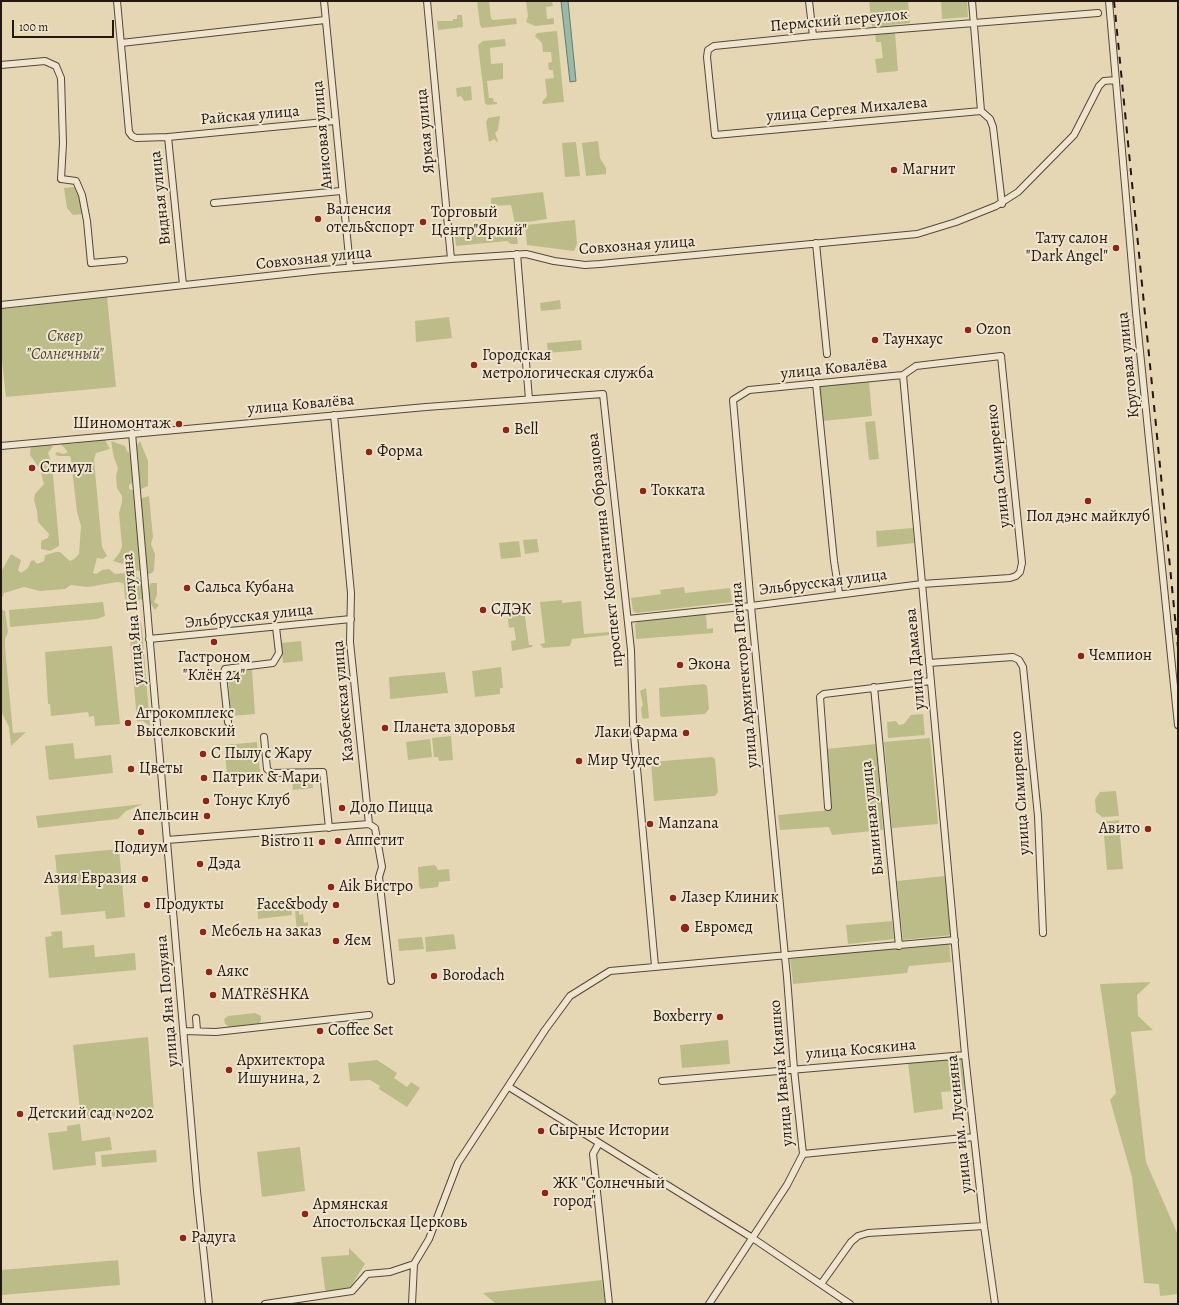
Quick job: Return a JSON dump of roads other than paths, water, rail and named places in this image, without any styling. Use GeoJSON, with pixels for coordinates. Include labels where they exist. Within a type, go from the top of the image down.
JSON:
{"type":"FeatureCollection","features":[{"type":"Feature","properties":{"kind":"street","name":"Видная улица"},"geometry":{"type":"LineString","coordinates":[[118,1],[129,132],[136,138],[168,137],[183,286]]}},
{"type":"Feature","properties":{"kind":"street","name":"Анисовая улица"},"geometry":{"type":"LineString","coordinates":[[324,1],[341,191],[350,267]]}},
{"type":"Feature","properties":{"kind":"street","name":"Яркая улица"},"geometry":{"type":"LineString","coordinates":[[427,1],[451,259]]}},
{"type":"Feature","properties":{"kind":"street"},"geometry":{"type":"LineString","coordinates":[[809,1],[813,36]]}},
{"type":"Feature","properties":{"kind":"street"},"geometry":{"type":"LineString","coordinates":[[972,1],[981,111],[990,119],[993,127],[1002,204]]}},
{"type":"Feature","properties":{"kind":"street","name":"Круговая улица"},"geometry":{"type":"LineString","coordinates":[[1109,1],[1136,312],[1178,726]]}},
{"type":"Feature","properties":{"kind":"street","name":"Пермский переулок"},"geometry":{"type":"LineString","coordinates":[[715,135],[708,50],[714,46],[813,36],[1098,13]]}},
{"type":"Feature","properties":{"kind":"street"},"geometry":{"type":"LineString","coordinates":[[121,43],[325,20]]}},
{"type":"Feature","properties":{"kind":"street"},"geometry":{"type":"LineString","coordinates":[[1,65],[45,61],[56,66],[61,78],[63,143],[61,179],[76,181],[82,195],[87,221],[91,263],[124,260]]}},
{"type":"Feature","properties":{"kind":"street","name":"Совхозная улица"},"geometry":{"type":"LineString","coordinates":[[1,305],[350,267],[451,259],[517,254],[585,265],[917,234],[956,222],[1002,204],[1018,192],[1074,135],[1099,86],[1104,81],[1116,80]]}},
{"type":"Feature","properties":{"kind":"street","name":"улица Сергея Михалева"},"geometry":{"type":"LineString","coordinates":[[715,135],[981,111]]}},
{"type":"Feature","properties":{"kind":"street","name":"Райская улица"},"geometry":{"type":"LineString","coordinates":[[168,137],[335,121]]}},
{"type":"Feature","properties":{"kind":"street"},"geometry":{"type":"LineString","coordinates":[[214,203],[341,191]]}},
{"type":"Feature","properties":{"kind":"street"},"geometry":{"type":"LineString","coordinates":[[816,243],[827,354]]}},
{"type":"Feature","properties":{"kind":"street"},"geometry":{"type":"LineString","coordinates":[[517,254],[529,399]]}},
{"type":"Feature","properties":{"kind":"street","name":"улица Ковалёва"},"geometry":{"type":"LineString","coordinates":[[740,396],[749,390],[903,375],[916,366],[1001,356]]}},
{"type":"Feature","properties":{"kind":"street","name":"улица Симиренко"},"geometry":{"type":"LineString","coordinates":[[1001,356],[1022,562],[1020,572]]}},
{"type":"Feature","properties":{"kind":"street","name":"улица Дамаева"},"geometry":{"type":"LineString","coordinates":[[903,375],[955,940]]}},
{"type":"Feature","properties":{"kind":"street"},"geometry":{"type":"LineString","coordinates":[[816,383],[834,561],[839,593]]}},
{"type":"Feature","properties":{"kind":"street","name":"улица Ковалёва"},"geometry":{"type":"LineString","coordinates":[[1,446],[334,415],[603,394]]}},
{"type":"Feature","properties":{"kind":"street","name":"проспект Константина Образцова"},"geometry":{"type":"LineString","coordinates":[[603,394],[631,650],[633,732],[655,966]]}},
{"type":"Feature","properties":{"kind":"street","name":"улица Архитектора Петина"},"geometry":{"type":"LineString","coordinates":[[740,396],[733,400],[784,956]]}},
{"type":"Feature","properties":{"kind":"street","name":"Казбекская улица"},"geometry":{"type":"LineString","coordinates":[[334,415],[351,593],[350,642],[369,824],[375,828],[382,867],[379,877],[391,981]]}},
{"type":"Feature","properties":{"kind":"street","name":"улица Яна Полуяна"},"geometry":{"type":"LineString","coordinates":[[132,433],[197,1191],[209,1304]]}},
{"type":"Feature","properties":{"kind":"street","name":"Эльбрусская улица"},"geometry":{"type":"LineString","coordinates":[[628,618],[751,606],[839,593],[922,584],[1010,578],[1020,572]]}},
{"type":"Feature","properties":{"kind":"street","name":"Эльбрусская улица"},"geometry":{"type":"LineString","coordinates":[[149,639],[351,619]]}},
{"type":"Feature","properties":{"kind":"street"},"geometry":{"type":"LineString","coordinates":[[228,722],[223,675],[225,669],[270,665],[279,653],[276,627]]}},
{"type":"Feature","properties":{"kind":"street","name":"улица Симиренко"},"geometry":{"type":"LineString","coordinates":[[929,663],[1013,657],[1019,660],[1023,666],[1038,816],[1043,933]]}},
{"type":"Feature","properties":{"kind":"street"},"geometry":{"type":"LineString","coordinates":[[828,807],[820,697],[824,694],[930,681]]}},
{"type":"Feature","properties":{"kind":"street","name":"Былинная улица"},"geometry":{"type":"LineString","coordinates":[[874,687],[899,946]]}},
{"type":"Feature","properties":{"kind":"street"},"geometry":{"type":"LineString","coordinates":[[264,737],[267,769],[272,773],[323,772],[329,828]]}},
{"type":"Feature","properties":{"kind":"street"},"geometry":{"type":"LineString","coordinates":[[167,840],[369,824]]}},
{"type":"Feature","properties":{"kind":"street"},"geometry":{"type":"LineString","coordinates":[[412,1304],[414,1264],[429,1239],[458,1163],[509,1087],[544,1030],[570,996],[610,971],[955,940]]}},
{"type":"Feature","properties":{"kind":"street","name":"улица им. Лусиняна"},"geometry":{"type":"LineString","coordinates":[[955,940],[974,1137],[995,1304]]}},
{"type":"Feature","properties":{"kind":"street","name":"улица Ивана Кияшко"},"geometry":{"type":"LineString","coordinates":[[709,1304],[787,1185],[803,1154],[784,956]]}},
{"type":"Feature","properties":{"kind":"street"},"geometry":{"type":"LineString","coordinates":[[184,1030],[216,1032],[369,1015]]}},
{"type":"Feature","properties":{"kind":"street"},"geometry":{"type":"LineString","coordinates":[[196,1018],[197,1030]]}},
{"type":"Feature","properties":{"kind":"street","name":"улица Косякина"},"geometry":{"type":"LineString","coordinates":[[662,1081],[965,1055]]}},
{"type":"Feature","properties":{"kind":"street"},"geometry":{"type":"LineString","coordinates":[[509,1087],[752,1237],[850,1304]]}},
{"type":"Feature","properties":{"kind":"street"},"geometry":{"type":"LineString","coordinates":[[803,1154],[974,1137]]}},
{"type":"Feature","properties":{"kind":"street"},"geometry":{"type":"LineString","coordinates":[[599,1143],[593,1154],[609,1304]]}},
{"type":"Feature","properties":{"kind":"street"},"geometry":{"type":"LineString","coordinates":[[821,1284],[851,1242],[858,1236],[868,1233],[984,1226]]}},
{"type":"Feature","properties":{"kind":"street"},"geometry":{"type":"LineString","coordinates":[[265,1304],[352,1292],[367,1274],[390,1272],[414,1264]]}},
{"type":"Feature","properties":{"kind":"railway"},"geometry":{"type":"LineString","coordinates":[[1114,1],[1178,648]]}},
{"type":"Feature","properties":{"kind":"place","name":"Магнит"},"geometry":{"type":"Point","coordinates":[894,170]}},
{"type":"Feature","properties":{"kind":"place","name":"Валенсия отель&спорт"},"geometry":{"type":"Point","coordinates":[318,219]}},
{"type":"Feature","properties":{"kind":"place","name":"Торговый Центр\"Яркий\""},"geometry":{"type":"Point","coordinates":[423,222]}},
{"type":"Feature","properties":{"kind":"place","name":"Тату салон \"Dark Angel\""},"geometry":{"type":"Point","coordinates":[1116,248]}},
{"type":"Feature","properties":{"kind":"place","name":"Ozon"},"geometry":{"type":"Point","coordinates":[968,330]}},
{"type":"Feature","properties":{"kind":"place","name":"Таунхаус"},"geometry":{"type":"Point","coordinates":[875,340]}},
{"type":"Feature","properties":{"kind":"place","name":"Городская метрологическая служба"},"geometry":{"type":"Point","coordinates":[474,365]}},
{"type":"Feature","properties":{"kind":"place","name":"Шиномонтаж"},"geometry":{"type":"Point","coordinates":[179,424]}},
{"type":"Feature","properties":{"kind":"place","name":"Bell"},"geometry":{"type":"Point","coordinates":[506,430]}},
{"type":"Feature","properties":{"kind":"place","name":"Форма"},"geometry":{"type":"Point","coordinates":[369,452]}},
{"type":"Feature","properties":{"kind":"place","name":"Стимул"},"geometry":{"type":"Point","coordinates":[32,468]}},
{"type":"Feature","properties":{"kind":"place","name":"Токката"},"geometry":{"type":"Point","coordinates":[643,491]}},
{"type":"Feature","properties":{"kind":"place","name":"Пол дэнс майклуб"},"geometry":{"type":"Point","coordinates":[1088,501]}},
{"type":"Feature","properties":{"kind":"place","name":"Сальса Кубана"},"geometry":{"type":"Point","coordinates":[187,588]}},
{"type":"Feature","properties":{"kind":"place","name":"СДЭК"},"geometry":{"type":"Point","coordinates":[483,610]}},
{"type":"Feature","properties":{"kind":"place","name":"Гастроном \"Клён 24\""},"geometry":{"type":"Point","coordinates":[214,642]}},
{"type":"Feature","properties":{"kind":"place","name":"Чемпион"},"geometry":{"type":"Point","coordinates":[1081,656]}},
{"type":"Feature","properties":{"kind":"place","name":"Экона"},"geometry":{"type":"Point","coordinates":[680,665]}},
{"type":"Feature","properties":{"kind":"place","name":"Агрокомплекс Выселковский"},"geometry":{"type":"Point","coordinates":[128,723]}},
{"type":"Feature","properties":{"kind":"place","name":"Планета здоровья"},"geometry":{"type":"Point","coordinates":[385,728]}},
{"type":"Feature","properties":{"kind":"place","name":"Лаки Фарма"},"geometry":{"type":"Point","coordinates":[686,733]}},
{"type":"Feature","properties":{"kind":"place","name":"С Пылу с Жару"},"geometry":{"type":"Point","coordinates":[203,754]}},
{"type":"Feature","properties":{"kind":"place","name":"Мир Чудес"},"geometry":{"type":"Point","coordinates":[579,761]}},
{"type":"Feature","properties":{"kind":"place","name":"Цветы"},"geometry":{"type":"Point","coordinates":[131,769]}},
{"type":"Feature","properties":{"kind":"place","name":"Патрик & Мари"},"geometry":{"type":"Point","coordinates":[204,778]}},
{"type":"Feature","properties":{"kind":"place","name":"Тонус Клуб"},"geometry":{"type":"Point","coordinates":[206,801]}},
{"type":"Feature","properties":{"kind":"place","name":"Додо Пицца"},"geometry":{"type":"Point","coordinates":[342,808]}},
{"type":"Feature","properties":{"kind":"place","name":"Апельсин"},"geometry":{"type":"Point","coordinates":[207,816]}},
{"type":"Feature","properties":{"kind":"place","name":"Manzana"},"geometry":{"type":"Point","coordinates":[650,824]}},
{"type":"Feature","properties":{"kind":"place","name":"Авито"},"geometry":{"type":"Point","coordinates":[1148,829]}},
{"type":"Feature","properties":{"kind":"place","name":"Подиум"},"geometry":{"type":"Point","coordinates":[141,832]}},
{"type":"Feature","properties":{"kind":"place","name":"Аппетит"},"geometry":{"type":"Point","coordinates":[338,841]}},
{"type":"Feature","properties":{"kind":"place","name":"Bistro 11"},"geometry":{"type":"Point","coordinates":[322,842]}},
{"type":"Feature","properties":{"kind":"place","name":"Дэда"},"geometry":{"type":"Point","coordinates":[200,864]}},
{"type":"Feature","properties":{"kind":"place","name":"Азия Евразия"},"geometry":{"type":"Point","coordinates":[145,879]}},
{"type":"Feature","properties":{"kind":"place","name":"Aik Бистро"},"geometry":{"type":"Point","coordinates":[331,887]}},
{"type":"Feature","properties":{"kind":"place","name":"Лазер Клиник"},"geometry":{"type":"Point","coordinates":[673,898]}},
{"type":"Feature","properties":{"kind":"place","name":"Продукты"},"geometry":{"type":"Point","coordinates":[147,905]}},
{"type":"Feature","properties":{"kind":"place","name":"Face&body"},"geometry":{"type":"Point","coordinates":[336,905]}},
{"type":"Feature","properties":{"kind":"place","name":"Евромед"},"geometry":{"type":"Point","coordinates":[685,928]}},
{"type":"Feature","properties":{"kind":"place","name":"Мебель на заказ"},"geometry":{"type":"Point","coordinates":[203,932]}},
{"type":"Feature","properties":{"kind":"place","name":"Яем"},"geometry":{"type":"Point","coordinates":[336,941]}},
{"type":"Feature","properties":{"kind":"place","name":"Аякс"},"geometry":{"type":"Point","coordinates":[209,972]}},
{"type":"Feature","properties":{"kind":"place","name":"Borodach"},"geometry":{"type":"Point","coordinates":[434,976]}},
{"type":"Feature","properties":{"kind":"place","name":"MATRёSHKA"},"geometry":{"type":"Point","coordinates":[213,995]}},
{"type":"Feature","properties":{"kind":"place","name":"Boxberry"},"geometry":{"type":"Point","coordinates":[720,1017]}},
{"type":"Feature","properties":{"kind":"place","name":"Coffee Set"},"geometry":{"type":"Point","coordinates":[320,1031]}},
{"type":"Feature","properties":{"kind":"place","name":"Архитектора Ишунина, 2"},"geometry":{"type":"Point","coordinates":[229,1070]}},
{"type":"Feature","properties":{"kind":"place","name":"Детский сад №202"},"geometry":{"type":"Point","coordinates":[20,1114]}},
{"type":"Feature","properties":{"kind":"place","name":"Сырные Истории"},"geometry":{"type":"Point","coordinates":[541,1131]}},
{"type":"Feature","properties":{"kind":"place","name":"ЖК \"Солнечный город\""},"geometry":{"type":"Point","coordinates":[545,1193]}},
{"type":"Feature","properties":{"kind":"place","name":"Армянская Апостольская Церковь"},"geometry":{"type":"Point","coordinates":[305,1214]}},
{"type":"Feature","properties":{"kind":"place","name":"Радуга"},"geometry":{"type":"Point","coordinates":[183,1238]}},
{"type":"Feature","properties":{"kind":"park label","name":"Сквер \"Солнечный\""},"geometry":{"type":"Point","coordinates":[65,346]}}]}
